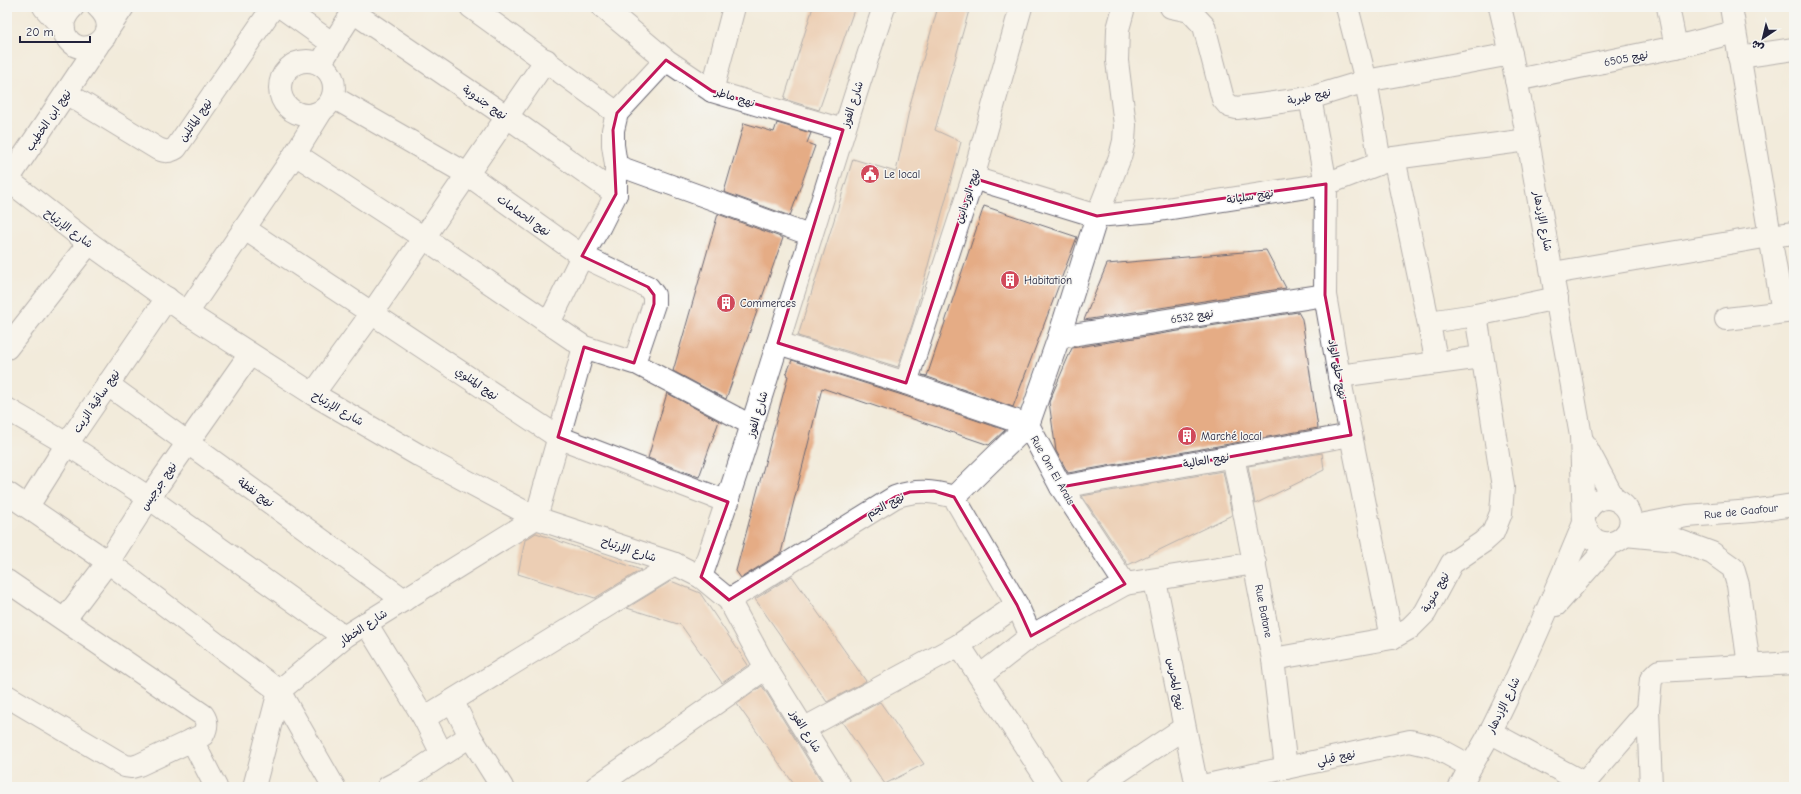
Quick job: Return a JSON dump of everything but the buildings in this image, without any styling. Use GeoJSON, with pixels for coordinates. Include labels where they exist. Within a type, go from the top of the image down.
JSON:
{"type":"FeatureCollection","features":[{"type":"Feature","properties":{"kind":"street"},"geometry":{"type":"LineString","coordinates":[[44,7],[73,44],[81,48],[90,48],[102,38],[108,22],[98,7]]}},
{"type":"Feature","properties":{"kind":"street"},"geometry":{"type":"LineString","coordinates":[[65,34],[64,21],[67,13],[73,7]]}},
{"type":"Feature","properties":{"kind":"street","name":"نهج ابن الخطيب"},"geometry":{"type":"LineString","coordinates":[[7,181],[123,7]]}},
{"type":"Feature","properties":{"kind":"street","name":"نهج الماتلين"},"geometry":{"type":"LineString","coordinates":[[71,86],[158,149],[165,152],[171,151],[176,148],[273,7]]}},
{"type":"Feature","properties":{"kind":"street"},"geometry":{"type":"LineString","coordinates":[[281,7],[333,44]]}},
{"type":"Feature","properties":{"kind":"street"},"geometry":{"type":"LineString","coordinates":[[471,7],[546,60],[618,114]]}},
{"type":"Feature","properties":{"kind":"street","name":"نهج ماطر"},"geometry":{"type":"LineString","coordinates":[[603,7],[666,60],[712,91],[843,130]]}},
{"type":"Feature","properties":{"kind":"street"},"geometry":{"type":"LineString","coordinates":[[712,91],[734,7]]}},
{"type":"Feature","properties":{"kind":"street","name":"شارع الفوز"},"geometry":{"type":"LineString","coordinates":[[840,787],[805,728],[766,668],[729,600],[701,577],[753,426],[843,130],[884,7]]}},
{"type":"Feature","properties":{"kind":"street","name":"نهج الوردانين"},"geometry":{"type":"LineString","coordinates":[[906,383],[973,178],[1021,7]]}},
{"type":"Feature","properties":{"kind":"street"},"geometry":{"type":"LineString","coordinates":[[1031,636],[1017,605],[954,497],[1028,425],[1060,337],[1097,216],[1120,157],[1124,141],[1125,125],[1118,61],[1118,29],[1124,7]]}},
{"type":"Feature","properties":{"kind":"street","name":"نهج طبربة"},"geometry":{"type":"LineString","coordinates":[[1171,7],[1190,11],[1204,26],[1223,99],[1229,106],[1237,108],[1310,98],[1366,81],[1511,54]]}},
{"type":"Feature","properties":{"kind":"street"},"geometry":{"type":"LineString","coordinates":[[1347,7],[1429,322],[1438,364]]}},
{"type":"Feature","properties":{"kind":"street","name":"شارع الإزدهار"},"geometry":{"type":"LineString","coordinates":[[1500,7],[1528,140],[1581,436]]}},
{"type":"Feature","properties":{"kind":"street"},"geometry":{"type":"LineString","coordinates":[[1668,7],[1676,47]]}},
{"type":"Feature","properties":{"kind":"street"},"geometry":{"type":"LineString","coordinates":[[1726,319],[1788,312],[1770,236],[1731,7]]}},
{"type":"Feature","properties":{"kind":"street"},"geometry":{"type":"LineString","coordinates":[[320,64],[354,10]]}},
{"type":"Feature","properties":{"kind":"street","name":"نهج جندوبة"},"geometry":{"type":"LineString","coordinates":[[354,10],[616,194]]}},
{"type":"Feature","properties":{"kind":"street","name":"نهج 6505"},"geometry":{"type":"LineString","coordinates":[[1516,80],[1676,47],[1735,32]]}},
{"type":"Feature","properties":{"kind":"street","name":"نهج ابن الخطيب"},"geometry":{"type":"LineString","coordinates":[[65,34],[71,86]]}},
{"type":"Feature","properties":{"kind":"street"},"geometry":{"type":"LineString","coordinates":[[1739,57],[1794,49]]}},
{"type":"Feature","properties":{"kind":"street"},"geometry":{"type":"LineString","coordinates":[[313,394],[372,313],[506,116],[546,60]]}},
{"type":"Feature","properties":{"kind":"street"},"geometry":{"type":"LineString","coordinates":[[549,323],[582,256],[600,226],[616,194],[616,165],[613,130],[618,114],[666,60]]}},
{"type":"Feature","properties":{"kind":"street"},"geometry":{"type":"LineString","coordinates":[[188,313],[327,104],[334,82],[331,75],[320,64],[312,61],[302,61],[293,65],[286,71],[280,88],[282,98],[287,106],[294,112],[303,115],[312,115],[327,104]]}},
{"type":"Feature","properties":{"kind":"street","name":"نهج حلق الواد"},"geometry":{"type":"LineString","coordinates":[[1310,98],[1326,184],[1325,295],[1339,376],[1392,638]]}},
{"type":"Feature","properties":{"kind":"street","name":"نهج الحمامات"},"geometry":{"type":"LineString","coordinates":[[327,104],[467,174],[582,256],[648,287],[654,295],[654,304],[634,363]]}},
{"type":"Feature","properties":{"kind":"street","name":"نهج سليانة"},"geometry":{"type":"LineString","coordinates":[[973,178],[1097,216],[1153,211],[1326,184],[1387,160],[1528,140]]}},
{"type":"Feature","properties":{"kind":"street"},"geometry":{"type":"LineString","coordinates":[[295,154],[424,238],[584,347],[634,363],[753,426]]}},
{"type":"Feature","properties":{"kind":"street"},"geometry":{"type":"LineString","coordinates":[[616,165],[812,236]]}},
{"type":"Feature","properties":{"kind":"street","name":"شارع الإرتياح"},"geometry":{"type":"LineString","coordinates":[[7,181],[89,243],[188,313],[313,394],[420,456],[536,518],[675,564],[701,577]]}},
{"type":"Feature","properties":{"kind":"street","name":"نهج المتلوي"},"geometry":{"type":"LineString","coordinates":[[245,229],[558,437],[728,502]]}},
{"type":"Feature","properties":{"kind":"street"},"geometry":{"type":"LineString","coordinates":[[1553,273],[1770,236],[1794,234]]}},
{"type":"Feature","properties":{"kind":"street"},"geometry":{"type":"LineString","coordinates":[[7,348],[89,243]]}},
{"type":"Feature","properties":{"kind":"street","name":"نهج 6532"},"geometry":{"type":"LineString","coordinates":[[1060,337],[1325,295]]}},
{"type":"Feature","properties":{"kind":"street","name":"نهج ساقية الزيت"},"geometry":{"type":"LineString","coordinates":[[28,506],[107,384],[167,298]]}},
{"type":"Feature","properties":{"kind":"street"},"geometry":{"type":"LineString","coordinates":[[1429,322],[1476,315],[1557,298]]}},
{"type":"Feature","properties":{"kind":"street","name":"نهج منوبة"},"geometry":{"type":"LineString","coordinates":[[1273,659],[1392,638],[1410,628],[1425,613],[1438,592],[1449,568],[1456,560],[1483,542],[1493,533],[1501,513],[1503,487],[1476,315]]}},
{"type":"Feature","properties":{"kind":"street","name":"Rue Om El Arais"},"geometry":{"type":"LineString","coordinates":[[778,343],[906,383],[1028,425],[1061,486],[1125,584]]}},
{"type":"Feature","properties":{"kind":"street"},"geometry":{"type":"LineString","coordinates":[[536,518],[584,347]]}},
{"type":"Feature","properties":{"kind":"street","name":"نهج جرجيس"},"geometry":{"type":"LineString","coordinates":[[65,619],[108,562],[149,498],[250,354]]}},
{"type":"Feature","properties":{"kind":"street"},"geometry":{"type":"LineString","coordinates":[[1339,376],[1482,357]]}},
{"type":"Feature","properties":{"kind":"street","name":"نهج نفطة"},"geometry":{"type":"LineString","coordinates":[[107,384],[404,600]]}},
{"type":"Feature","properties":{"kind":"street"},"geometry":{"type":"LineString","coordinates":[[7,409],[67,444],[149,498],[344,638]]}},
{"type":"Feature","properties":{"kind":"street","name":"نهج العالية"},"geometry":{"type":"LineString","coordinates":[[1061,486],[1351,435]]}},
{"type":"Feature","properties":{"kind":"street"},"geometry":{"type":"LineString","coordinates":[[1543,622],[1622,535],[1630,518],[1628,510],[1618,501],[1581,436]]}},
{"type":"Feature","properties":{"kind":"street"},"geometry":{"type":"LineString","coordinates":[[1581,436],[1585,519],[1587,532],[1593,539],[1601,543],[1622,535],[1687,516]]}},
{"type":"Feature","properties":{"kind":"street","name":"Rue Batane"},"geometry":{"type":"LineString","coordinates":[[1233,456],[1273,659],[1286,768]]}},
{"type":"Feature","properties":{"kind":"street","name":"نهج الجم"},"geometry":{"type":"LineString","coordinates":[[729,600],[895,497],[910,492],[934,491],[954,497]]}},
{"type":"Feature","properties":{"kind":"street"},"geometry":{"type":"LineString","coordinates":[[7,493],[108,562],[279,691],[334,787]]}},
{"type":"Feature","properties":{"kind":"street"},"geometry":{"type":"LineString","coordinates":[[1543,622],[1589,506],[1596,501],[1605,498],[1687,516]]}},
{"type":"Feature","properties":{"kind":"street","name":"Rue de Gaafour"},"geometry":{"type":"LineString","coordinates":[[1687,516],[1752,511],[1794,505]]}},
{"type":"Feature","properties":{"kind":"street","name":"شارع الخطار"},"geometry":{"type":"LineString","coordinates":[[279,691],[344,638],[536,518]]}},
{"type":"Feature","properties":{"kind":"street"},"geometry":{"type":"LineString","coordinates":[[1622,535],[1677,540],[1712,553],[1734,568],[1738,585],[1749,666]]}},
{"type":"Feature","properties":{"kind":"street"},"geometry":{"type":"LineString","coordinates":[[980,676],[1031,636],[1125,584],[1255,563]]}},
{"type":"Feature","properties":{"kind":"street"},"geometry":{"type":"LineString","coordinates":[[424,718],[453,702],[675,564]]}},
{"type":"Feature","properties":{"kind":"street","name":"نهج المحرس"},"geometry":{"type":"LineString","coordinates":[[1155,580],[1184,728],[1198,787]]}},
{"type":"Feature","properties":{"kind":"street"},"geometry":{"type":"LineString","coordinates":[[7,581],[65,619],[203,715],[206,719],[206,731],[202,735],[140,765],[132,767],[125,766],[7,696]]}},
{"type":"Feature","properties":{"kind":"street"},"geometry":{"type":"LineString","coordinates":[[805,728],[959,645],[1017,605]]}},
{"type":"Feature","properties":{"kind":"street","name":"شارع الإزدهار"},"geometry":{"type":"LineString","coordinates":[[1460,787],[1470,766],[1490,732],[1543,622]]}},
{"type":"Feature","properties":{"kind":"street"},"geometry":{"type":"LineString","coordinates":[[366,624],[424,718],[442,754]]}},
{"type":"Feature","properties":{"kind":"street"},"geometry":{"type":"LineString","coordinates":[[959,645],[1052,787]]}},
{"type":"Feature","properties":{"kind":"street"},"geometry":{"type":"LineString","coordinates":[[1651,787],[1648,710],[1651,679],[1659,671],[1794,663]]}},
{"type":"Feature","properties":{"kind":"street"},"geometry":{"type":"LineString","coordinates":[[596,787],[766,668]]}},
{"type":"Feature","properties":{"kind":"street"},"geometry":{"type":"LineString","coordinates":[[254,787],[279,691]]}},
{"type":"Feature","properties":{"kind":"street"},"geometry":{"type":"LineString","coordinates":[[453,702],[470,736],[502,787]]}},
{"type":"Feature","properties":{"kind":"street"},"geometry":{"type":"LineString","coordinates":[[1490,732],[1583,785],[1648,710]]}},
{"type":"Feature","properties":{"kind":"street"},"geometry":{"type":"LineString","coordinates":[[1096,787],[1184,728]]}},
{"type":"Feature","properties":{"kind":"street"},"geometry":{"type":"LineString","coordinates":[[388,787],[415,781],[442,754],[470,736]]}},
{"type":"Feature","properties":{"kind":"street"},"geometry":{"type":"LineString","coordinates":[[192,740],[216,787]]}},
{"type":"Feature","properties":{"kind":"street","name":"نهج قبلي"},"geometry":{"type":"LineString","coordinates":[[1198,787],[1410,741],[1435,747],[1470,766]]}},
{"type":"Feature","properties":{"kind":"highlighted area"},"geometry":{"type":"Polygon","coordinates":[[[666,60],[712,91],[843,130],[778,343],[906,383],[973,178],[1097,216],[1326,184],[1325,295],[1351,435],[1061,487],[1125,584],[1031,636],[1017,605],[954,497],[934,491],[910,492],[895,497],[729,600],[701,577],[728,502],[558,437],[584,347],[634,363],[654,304],[654,295],[648,287],[582,256],[616,194],[613,130],[617,113],[666,60]]]}},
{"type":"Feature","properties":{"kind":"place","name":"Le local"},"geometry":{"type":"Point","coordinates":[870,174]}},
{"type":"Feature","properties":{"kind":"place","name":"Habitation"},"geometry":{"type":"Point","coordinates":[1010,280]}},
{"type":"Feature","properties":{"kind":"place","name":"Commerces"},"geometry":{"type":"Point","coordinates":[726,303]}},
{"type":"Feature","properties":{"kind":"place","name":"Marché local"},"geometry":{"type":"Point","coordinates":[1187,436]}}]}
